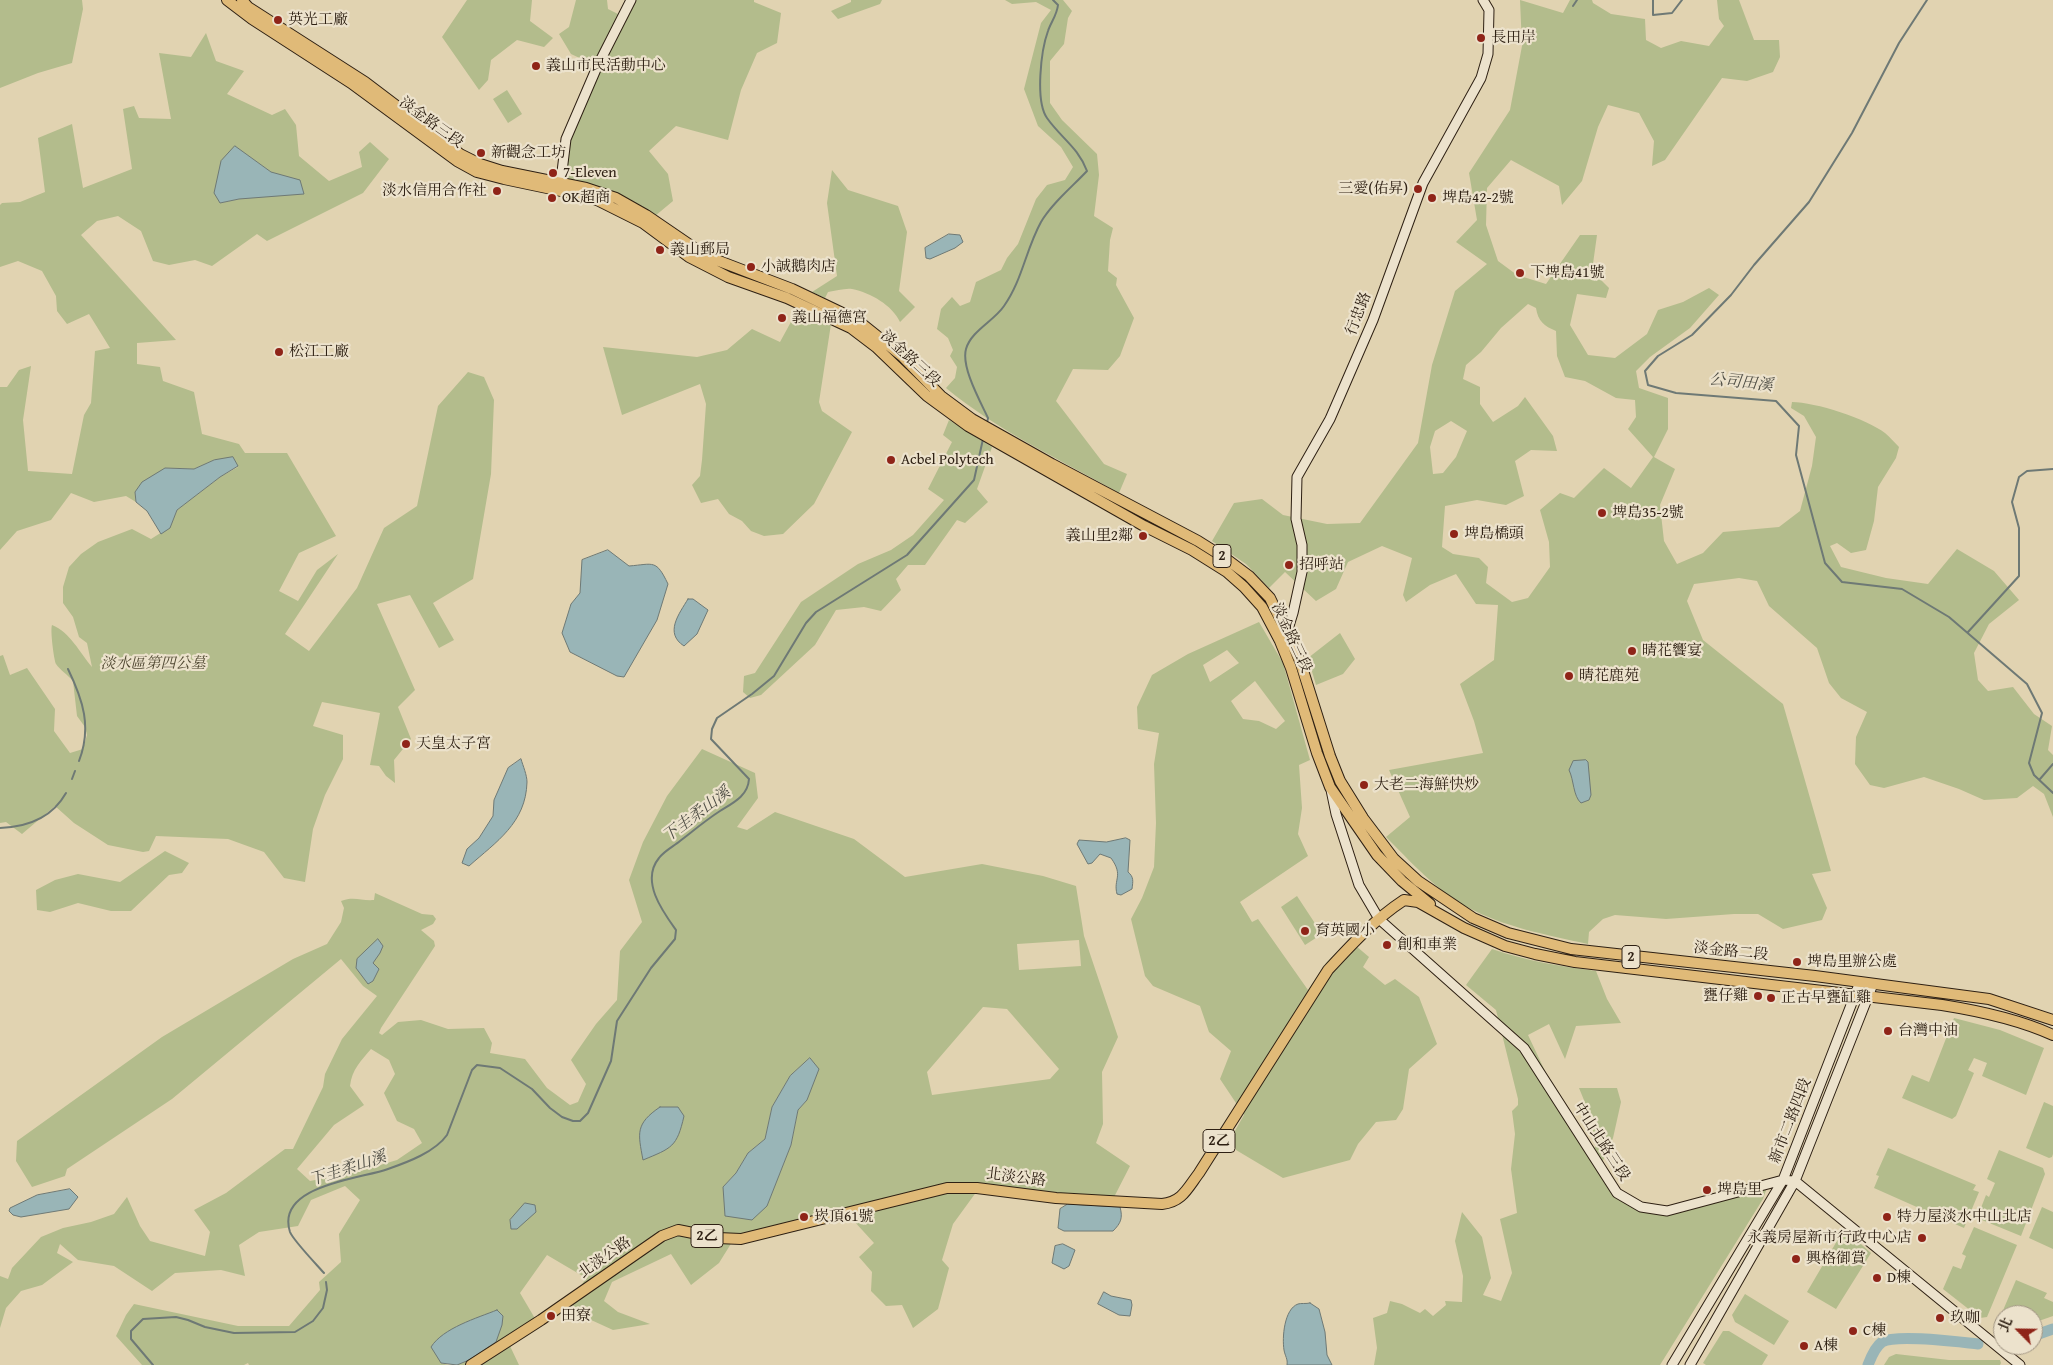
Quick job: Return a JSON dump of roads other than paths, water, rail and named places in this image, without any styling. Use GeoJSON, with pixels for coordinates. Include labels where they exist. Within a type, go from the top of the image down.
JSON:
{"type":"FeatureCollection","features":[{"type":"Feature","properties":{"kind":"main road","name":"淡金路三段"},"geometry":{"type":"LineString","coordinates":[[227,0],[252,19],[351,83],[457,161],[486,174],[561,186]]}},
{"type":"Feature","properties":{"kind":"main road","name":"淡金路三段"},"geometry":{"type":"LineString","coordinates":[[242,0],[248,7],[365,82],[460,154],[480,164],[561,186],[597,200],[643,223],[689,257],[720,273],[787,298],[850,328],[876,347],[927,396],[1144,526],[1192,550],[1227,572],[1262,607],[1300,661],[1330,756],[1340,781],[1362,818],[1388,852],[1418,881]]}},
{"type":"Feature","properties":{"kind":"main road","name":"淡金路三段"},"geometry":{"type":"LineString","coordinates":[[1284,638],[1291,668],[1317,753],[1330,787],[1377,855],[1402,881],[1448,918]]}},
{"type":"Feature","properties":{"kind":"main road","name":"淡金路二段"},"geometry":{"type":"LineString","coordinates":[[1418,881],[1473,918],[1508,933],[1571,950],[1860,982],[1989,999],[2053,1020]]}},
{"type":"Feature","properties":{"kind":"main road","name":"北淡公路"},"geometry":{"type":"LineString","coordinates":[[470,1365],[541,1320],[662,1236],[678,1230],[718,1238],[741,1239],[948,1188],[977,1188],[1056,1198],[1173,1203],[1180,1198],[1199,1173],[1328,970],[1353,943],[1379,918],[1404,900],[1418,902],[1448,918]]}},
{"type":"Feature","properties":{"kind":"main road","name":"淡金路二段"},"geometry":{"type":"LineString","coordinates":[[1448,918],[1464,928],[1505,946],[1575,962],[1983,1012],[2034,1026],[2053,1035]]}},
{"type":"Feature","properties":{"kind":"street"},"geometry":{"type":"LineString","coordinates":[[561,186],[566,139],[597,67],[632,0]]}},
{"type":"Feature","properties":{"kind":"street","name":"行忠路"},"geometry":{"type":"LineString","coordinates":[[1284,638],[1302,572],[1302,545],[1296,519],[1297,477],[1330,419],[1369,328],[1423,183],[1482,78],[1488,54],[1489,10],[1484,0]]}},
{"type":"Feature","properties":{"kind":"street"},"geometry":{"type":"LineString","coordinates":[[1330,787],[1340,781]]}},
{"type":"Feature","properties":{"kind":"street","name":"中山北路三段"},"geometry":{"type":"LineString","coordinates":[[1330,787],[1336,814],[1359,885],[1379,918],[1524,1048],[1606,1179],[1617,1193],[1641,1207],[1667,1211],[1783,1180],[1796,1181]]}},
{"type":"Feature","properties":{"kind":"street","name":"新市二路四段"},"geometry":{"type":"LineString","coordinates":[[1672,1365],[1783,1180],[1860,982]]}},
{"type":"Feature","properties":{"kind":"street","name":"新市二路四段"},"geometry":{"type":"LineString","coordinates":[[1690,1365],[1796,1181],[1873,984]]}},
{"type":"Feature","properties":{"kind":"street"},"geometry":{"type":"LineString","coordinates":[[1796,1181],[2020,1365]]}},
{"type":"Feature","properties":{"kind":"water"},"geometry":{"type":"Polygon","coordinates":[[[235,146],[271,172],[300,180],[304,194],[239,199],[220,203],[214,193],[221,161],[235,146]]]}},
{"type":"Feature","properties":{"kind":"water"},"geometry":{"type":"Polygon","coordinates":[[[949,234],[960,235],[963,242],[955,248],[930,259],[926,258],[925,248],[949,234]]]}},
{"type":"Feature","properties":{"kind":"water"},"geometry":{"type":"Polygon","coordinates":[[[233,457],[238,466],[220,477],[177,510],[170,528],[161,534],[147,511],[136,502],[135,492],[142,482],[165,468],[194,469],[214,460],[233,457]]]}},
{"type":"Feature","properties":{"kind":"water"},"geometry":{"type":"Polygon","coordinates":[[[608,550],[629,566],[649,564],[657,567],[668,584],[657,620],[624,677],[617,676],[570,652],[562,633],[571,604],[580,593],[582,560],[608,550]]]}},
{"type":"Feature","properties":{"kind":"water"},"geometry":{"type":"Polygon","coordinates":[[[688,599],[693,599],[708,610],[697,634],[684,646],[678,641],[674,629],[675,623],[688,599]]]}},
{"type":"Feature","properties":{"kind":"water"},"geometry":{"type":"Polygon","coordinates":[[[521,759],[527,782],[521,809],[515,820],[499,840],[469,866],[462,863],[467,849],[479,838],[493,816],[494,800],[508,768],[521,759]]]}},
{"type":"Feature","properties":{"kind":"water"},"geometry":{"type":"Polygon","coordinates":[[[1586,760],[1588,762],[1591,795],[1589,800],[1581,803],[1576,796],[1569,770],[1573,761],[1586,760]]]}},
{"type":"Feature","properties":{"kind":"water"},"geometry":{"type":"Polygon","coordinates":[[[1126,838],[1130,840],[1128,872],[1132,877],[1133,884],[1132,889],[1121,895],[1117,894],[1118,873],[1111,858],[1100,854],[1092,863],[1088,864],[1077,844],[1079,840],[1106,842],[1126,838]]]}},
{"type":"Feature","properties":{"kind":"water"},"geometry":{"type":"Polygon","coordinates":[[[378,939],[383,946],[373,963],[379,969],[373,981],[368,984],[356,968],[357,959],[378,939]]]}},
{"type":"Feature","properties":{"kind":"water"},"geometry":{"type":"Polygon","coordinates":[[[810,1058],[819,1069],[807,1100],[798,1110],[791,1145],[767,1206],[752,1220],[725,1216],[723,1187],[736,1173],[748,1153],[765,1139],[772,1107],[790,1076],[810,1058]]]}},
{"type":"Feature","properties":{"kind":"water"},"geometry":{"type":"Polygon","coordinates":[[[660,1107],[678,1107],[684,1116],[679,1134],[667,1149],[643,1160],[640,1130],[646,1119],[660,1107]]]}},
{"type":"Feature","properties":{"kind":"water"},"geometry":{"type":"Polygon","coordinates":[[[70,1189],[78,1197],[69,1209],[21,1217],[13,1215],[9,1211],[10,1208],[37,1195],[70,1189]]]}},
{"type":"Feature","properties":{"kind":"water"},"geometry":{"type":"Polygon","coordinates":[[[525,1203],[535,1205],[536,1212],[517,1229],[511,1229],[510,1220],[525,1203]]]}},
{"type":"Feature","properties":{"kind":"water"},"geometry":{"type":"Polygon","coordinates":[[[1068,1204],[1120,1207],[1121,1220],[1113,1231],[1064,1231],[1058,1228],[1060,1209],[1068,1204]]]}},
{"type":"Feature","properties":{"kind":"water"},"geometry":{"type":"Polygon","coordinates":[[[1063,1244],[1075,1250],[1069,1266],[1064,1269],[1052,1263],[1055,1246],[1063,1244]]]}},
{"type":"Feature","properties":{"kind":"water"},"geometry":{"type":"Polygon","coordinates":[[[1104,1292],[1111,1296],[1131,1300],[1130,1316],[1119,1315],[1098,1304],[1104,1292]]]}},
{"type":"Feature","properties":{"kind":"water"},"geometry":{"type":"Polygon","coordinates":[[[1310,1303],[1319,1309],[1325,1332],[1327,1355],[1332,1365],[1287,1365],[1283,1338],[1287,1318],[1293,1307],[1299,1304],[1310,1303]]]}},
{"type":"Feature","properties":{"kind":"water"},"geometry":{"type":"Polygon","coordinates":[[[497,1310],[503,1316],[496,1342],[469,1360],[457,1365],[441,1363],[431,1347],[436,1340],[461,1324],[497,1310]]]}},
{"type":"Feature","properties":{"kind":"waterway","name":"下圭柔山溪"},"geometry":{"type":"LineString","coordinates":[[987,423],[988,418],[966,365],[966,349],[973,337],[1000,311],[1010,296],[1041,222],[1056,202],[1087,171],[1079,155],[1047,118],[1041,100],[1040,75],[1043,50],[1045,39],[1058,5],[1053,0]]}},
{"type":"Feature","properties":{"kind":"waterway"},"geometry":{"type":"LineString","coordinates":[[1573,6],[1577,0]]}},
{"type":"Feature","properties":{"kind":"waterway"},"geometry":{"type":"LineString","coordinates":[[1653,0],[1653,15],[1672,13],[1682,0]]}},
{"type":"Feature","properties":{"kind":"waterway","name":"公司田溪"},"geometry":{"type":"LineString","coordinates":[[1927,0],[1899,43],[1852,133],[1809,202],[1754,265],[1731,295],[1692,335],[1658,356],[1645,371],[1648,385],[1676,393],[1776,401],[1799,426],[1796,455],[1825,563],[1842,582],[1902,589],[1949,617],[2027,684],[2042,713],[2029,763],[2034,775],[2053,793]]}},
{"type":"Feature","properties":{"kind":"waterway","name":"下圭柔山溪"},"geometry":{"type":"LineString","coordinates":[[324,1273],[290,1232],[289,1216],[295,1204],[307,1194],[323,1187],[396,1166],[412,1160],[436,1146],[447,1135],[472,1070],[477,1065],[500,1068],[532,1089],[550,1108],[562,1117],[573,1121],[580,1121],[588,1113],[611,1061],[617,1021],[651,968],[675,939],[676,930],[660,905],[653,886],[652,876],[654,867],[666,851],[735,802],[748,785],[749,779],[711,739],[712,729],[717,718],[774,676],[806,623],[816,612],[907,555],[974,480],[983,439]]}},
{"type":"Feature","properties":{"kind":"waterway"},"geometry":{"type":"LineString","coordinates":[[1968,632],[2019,576],[2019,528],[2012,502],[2019,477],[2027,471],[2053,469]]}},
{"type":"Feature","properties":{"kind":"waterway"},"geometry":{"type":"LineString","coordinates":[[68,669],[82,703],[84,714],[85,737],[79,761]]}},
{"type":"Feature","properties":{"kind":"waterway"},"geometry":{"type":"LineString","coordinates":[[2040,779],[2053,764]]}},
{"type":"Feature","properties":{"kind":"waterway"},"geometry":{"type":"LineString","coordinates":[[72,779],[75,771]]}},
{"type":"Feature","properties":{"kind":"waterway"},"geometry":{"type":"LineString","coordinates":[[0,828],[20,826],[46,815],[54,809],[66,793]]}},
{"type":"Feature","properties":{"kind":"waterway","name":"下圭柔山溪"},"geometry":{"type":"LineString","coordinates":[[153,1365],[131,1339],[131,1331],[143,1319],[176,1317],[205,1327],[234,1333],[295,1332],[313,1321],[323,1308],[327,1290],[326,1282]]}},
{"type":"Feature","properties":{"kind":"waterway","name":"公司田溪"},"geometry":{"type":"LineString","coordinates":[[2043,1332],[2053,1329]]}},
{"type":"Feature","properties":{"kind":"waterway","name":"公司田溪"},"geometry":{"type":"LineString","coordinates":[[1868,1365],[1877,1347],[1882,1342],[1890,1340],[1928,1339],[1978,1344]]}},
{"type":"Feature","properties":{"kind":"place","name":"英光工廠"},"geometry":{"type":"Point","coordinates":[278,20]}},
{"type":"Feature","properties":{"kind":"place","name":"長田岸"},"geometry":{"type":"Point","coordinates":[1481,38]}},
{"type":"Feature","properties":{"kind":"place","name":"義山市民活動中心"},"geometry":{"type":"Point","coordinates":[536,66]}},
{"type":"Feature","properties":{"kind":"place","name":"新觀念工坊"},"geometry":{"type":"Point","coordinates":[481,153]}},
{"type":"Feature","properties":{"kind":"place","name":"7-Eleven"},"geometry":{"type":"Point","coordinates":[553,173]}},
{"type":"Feature","properties":{"kind":"place","name":"三愛(佑昇)"},"geometry":{"type":"Point","coordinates":[1418,189]}},
{"type":"Feature","properties":{"kind":"place","name":"淡水信用合作社"},"geometry":{"type":"Point","coordinates":[497,191]}},
{"type":"Feature","properties":{"kind":"place","name":"OK超商"},"geometry":{"type":"Point","coordinates":[552,198]}},
{"type":"Feature","properties":{"kind":"place","name":"埤島42-2號"},"geometry":{"type":"Point","coordinates":[1432,198]}},
{"type":"Feature","properties":{"kind":"place","name":"義山郵局"},"geometry":{"type":"Point","coordinates":[660,250]}},
{"type":"Feature","properties":{"kind":"place","name":"小誠鵝肉店"},"geometry":{"type":"Point","coordinates":[751,267]}},
{"type":"Feature","properties":{"kind":"place","name":"下埤島41號"},"geometry":{"type":"Point","coordinates":[1520,273]}},
{"type":"Feature","properties":{"kind":"place","name":"義山福德宮"},"geometry":{"type":"Point","coordinates":[782,318]}},
{"type":"Feature","properties":{"kind":"place","name":"松江工廠"},"geometry":{"type":"Point","coordinates":[279,352]}},
{"type":"Feature","properties":{"kind":"place","name":"Acbel Polytech"},"geometry":{"type":"Point","coordinates":[891,460]}},
{"type":"Feature","properties":{"kind":"place","name":"埤島35-2號"},"geometry":{"type":"Point","coordinates":[1602,513]}},
{"type":"Feature","properties":{"kind":"place","name":"埤島橋頭"},"geometry":{"type":"Point","coordinates":[1454,534]}},
{"type":"Feature","properties":{"kind":"place","name":"義山里2鄰"},"geometry":{"type":"Point","coordinates":[1143,536]}},
{"type":"Feature","properties":{"kind":"place","name":"招呼站"},"geometry":{"type":"Point","coordinates":[1289,565]}},
{"type":"Feature","properties":{"kind":"place","name":"晴花饗宴"},"geometry":{"type":"Point","coordinates":[1632,651]}},
{"type":"Feature","properties":{"kind":"place","name":"晴花鹿苑"},"geometry":{"type":"Point","coordinates":[1569,676]}},
{"type":"Feature","properties":{"kind":"place","name":"天皇太子宮"},"geometry":{"type":"Point","coordinates":[406,744]}},
{"type":"Feature","properties":{"kind":"place","name":"大老二海鮮快炒"},"geometry":{"type":"Point","coordinates":[1364,785]}},
{"type":"Feature","properties":{"kind":"place","name":"育英國小"},"geometry":{"type":"Point","coordinates":[1305,931]}},
{"type":"Feature","properties":{"kind":"place","name":"創和車業"},"geometry":{"type":"Point","coordinates":[1387,945]}},
{"type":"Feature","properties":{"kind":"place","name":"埤島里辦公處"},"geometry":{"type":"Point","coordinates":[1797,962]}},
{"type":"Feature","properties":{"kind":"place","name":"甕仔雞"},"geometry":{"type":"Point","coordinates":[1758,996]}},
{"type":"Feature","properties":{"kind":"place","name":"正古早甕缸雞"},"geometry":{"type":"Point","coordinates":[1771,998]}},
{"type":"Feature","properties":{"kind":"place","name":"台灣中油"},"geometry":{"type":"Point","coordinates":[1888,1031]}},
{"type":"Feature","properties":{"kind":"place","name":"埤島里"},"geometry":{"type":"Point","coordinates":[1707,1190]}},
{"type":"Feature","properties":{"kind":"place","name":"崁頂61號"},"geometry":{"type":"Point","coordinates":[804,1217]}},
{"type":"Feature","properties":{"kind":"place","name":"特力屋淡水中山北店"},"geometry":{"type":"Point","coordinates":[1887,1217]}},
{"type":"Feature","properties":{"kind":"place","name":"永義房屋新市行政中心店"},"geometry":{"type":"Point","coordinates":[1922,1238]}},
{"type":"Feature","properties":{"kind":"place","name":"興格御賞"},"geometry":{"type":"Point","coordinates":[1796,1259]}},
{"type":"Feature","properties":{"kind":"place","name":"D棟"},"geometry":{"type":"Point","coordinates":[1877,1278]}},
{"type":"Feature","properties":{"kind":"place","name":"田寮"},"geometry":{"type":"Point","coordinates":[551,1316]}},
{"type":"Feature","properties":{"kind":"place","name":"玖咖"},"geometry":{"type":"Point","coordinates":[1940,1318]}},
{"type":"Feature","properties":{"kind":"place","name":"C棟"},"geometry":{"type":"Point","coordinates":[1853,1331]}},
{"type":"Feature","properties":{"kind":"place","name":"A棟"},"geometry":{"type":"Point","coordinates":[1804,1346]}},
{"type":"Feature","properties":{"kind":"park label","name":"淡水區第四公墓"},"geometry":{"type":"Point","coordinates":[153,664]}}]}
